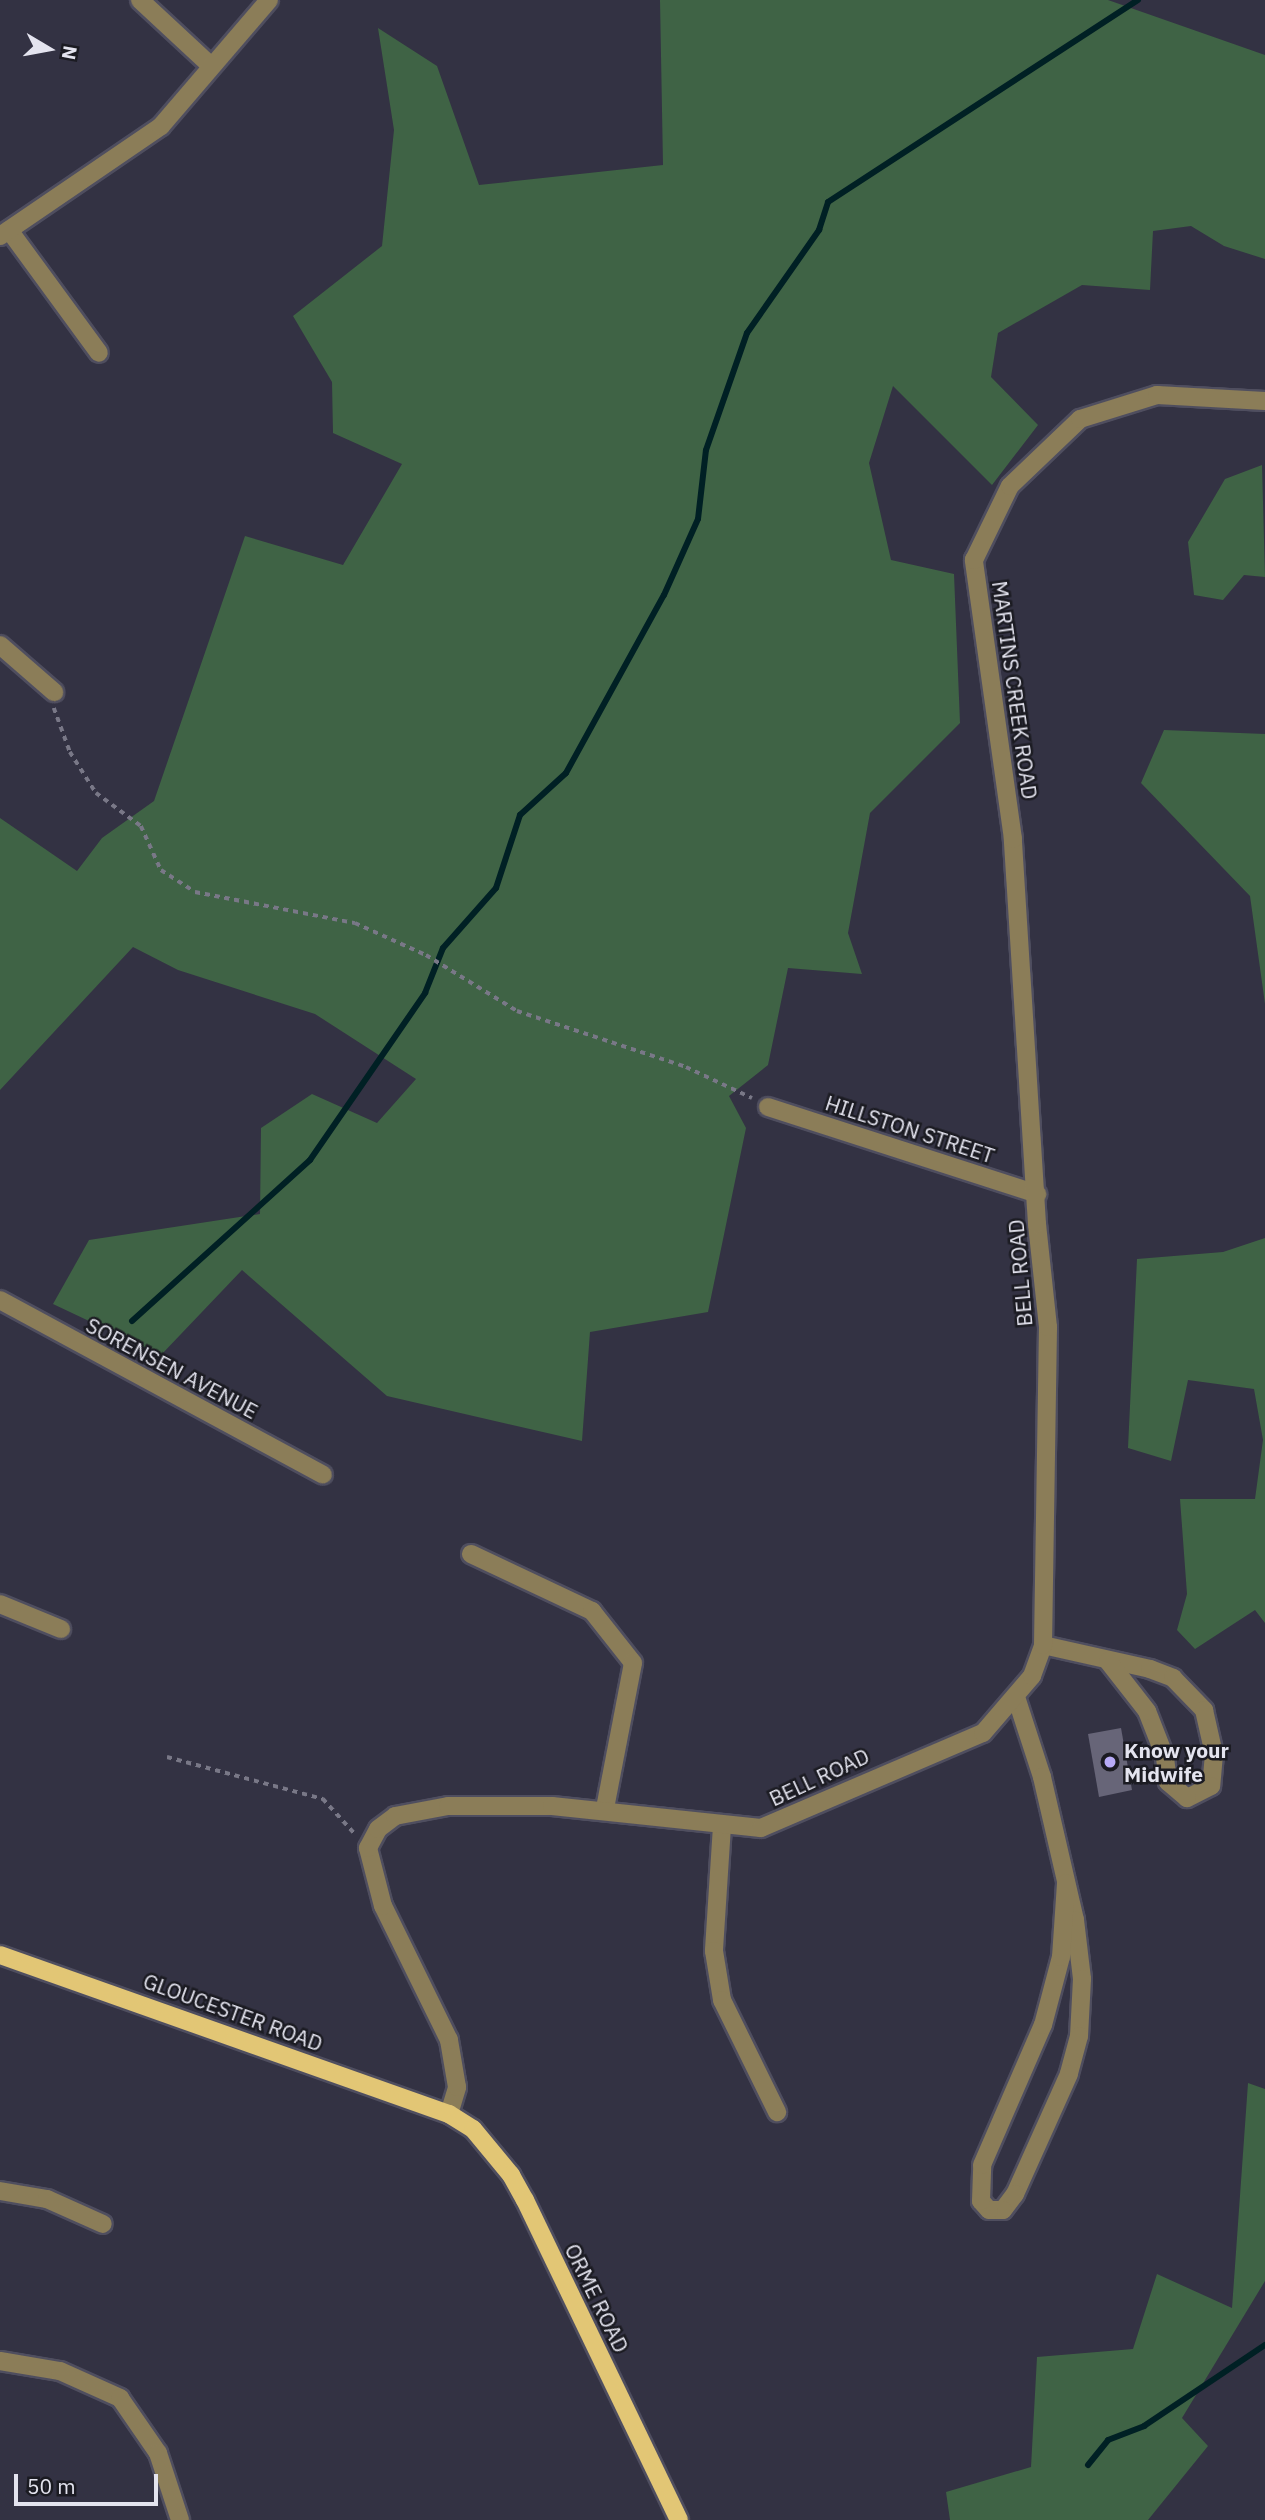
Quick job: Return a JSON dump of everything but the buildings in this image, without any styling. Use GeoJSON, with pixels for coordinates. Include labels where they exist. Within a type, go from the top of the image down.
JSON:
{"type":"FeatureCollection","features":[{"type":"Feature","properties":{"kind":"main road","name":"GLOUCESTER ROAD"},"geometry":{"type":"LineString","coordinates":[[0,1955],[449,2114]]}},
{"type":"Feature","properties":{"kind":"main road","name":"ORME ROAD"},"geometry":{"type":"LineString","coordinates":[[449,2114],[473,2130],[511,2175],[679,2520]]}},
{"type":"Feature","properties":{"kind":"street"},"geometry":{"type":"LineString","coordinates":[[140,0],[211,66]]}},
{"type":"Feature","properties":{"kind":"street"},"geometry":{"type":"LineString","coordinates":[[99,353],[4,233],[161,126],[269,0]]}},
{"type":"Feature","properties":{"kind":"street","name":"MARTINS CREEK ROAD"},"geometry":{"type":"LineString","coordinates":[[1038,1194],[1013,839],[974,560],[1010,486],[1080,419],[1157,395],[1265,401]]}},
{"type":"Feature","properties":{"kind":"street"},"geometry":{"type":"LineString","coordinates":[[0,645],[54,692]]}},
{"type":"Feature","properties":{"kind":"street","name":"HILLSTON STREET"},"geometry":{"type":"LineString","coordinates":[[768,1107],[1038,1194]]}},
{"type":"Feature","properties":{"kind":"street","name":"BELL ROAD"},"geometry":{"type":"LineString","coordinates":[[368,1847],[378,1829],[395,1816],[448,1806],[605,1809],[722,1826],[761,1828],[795,1816],[870,1778],[983,1733],[1017,1700],[1032,1676],[1043,1645],[1048,1327],[1038,1194]]}},
{"type":"Feature","properties":{"kind":"street","name":"SORENSEN AVENUE"},"geometry":{"type":"LineString","coordinates":[[0,1300],[323,1475]]}},
{"type":"Feature","properties":{"kind":"street"},"geometry":{"type":"LineString","coordinates":[[471,1555],[592,1611],[634,1663],[605,1809]]}},
{"type":"Feature","properties":{"kind":"street"},"geometry":{"type":"LineString","coordinates":[[0,1604],[61,1629]]}},
{"type":"Feature","properties":{"kind":"street"},"geometry":{"type":"LineString","coordinates":[[1043,1645],[1108,1661],[1173,1678],[1204,1710],[1214,1754],[1211,1786],[1187,1798],[1168,1783],[1165,1757],[1147,1711],[1108,1661]]}},
{"type":"Feature","properties":{"kind":"street"},"geometry":{"type":"LineString","coordinates":[[1017,1700],[1042,1777],[1066,1883],[1082,1979],[1079,2036],[1069,2074],[1015,2194],[1003,2210],[989,2210],[981,2201],[982,2165],[1043,2025],[1061,1957],[1066,1883]]}},
{"type":"Feature","properties":{"kind":"street"},"geometry":{"type":"LineString","coordinates":[[722,1826],[714,1951],[722,2000],[777,2112]]}},
{"type":"Feature","properties":{"kind":"street"},"geometry":{"type":"LineString","coordinates":[[368,1847],[383,1906],[449,2040],[457,2087],[449,2114]]}},
{"type":"Feature","properties":{"kind":"street"},"geometry":{"type":"LineString","coordinates":[[0,2191],[47,2199],[103,2224]]}},
{"type":"Feature","properties":{"kind":"street"},"geometry":{"type":"LineString","coordinates":[[0,2361],[60,2371],[120,2399],[158,2453],[180,2520]]}},
{"type":"Feature","properties":{"kind":"path"},"geometry":{"type":"LineString","coordinates":[[54,692],[54,713],[70,752],[96,793],[141,826],[162,870],[195,892],[355,923],[426,956],[517,1011],[686,1067],[768,1107]]}},
{"type":"Feature","properties":{"kind":"path"},"geometry":{"type":"LineString","coordinates":[[167,1758],[323,1799],[368,1847]]}},
{"type":"Feature","properties":{"kind":"green space"},"geometry":{"type":"Polygon","coordinates":[[[660,0],[1108,0],[1265,55],[1265,259],[1224,246],[1191,226],[1153,231],[1150,290],[1082,285],[998,333],[991,377],[1038,425],[992,485],[893,386],[869,463],[891,560],[954,574],[960,723],[870,813],[848,933],[862,974],[788,968],[768,1065],[729,1096],[746,1128],[708,1312],[590,1332],[582,1441],[387,1396],[242,1270],[161,1355],[53,1304],[89,1240],[260,1214],[261,1128],[312,1094],[377,1123],[416,1079],[315,1014],[178,970],[133,947],[0,1090],[0,818],[77,871],[102,838],[154,801],[245,536],[343,565],[402,464],[333,433],[332,382],[293,316],[382,246],[394,130],[378,28],[437,66],[479,185],[663,165],[660,0]]]}},
{"type":"Feature","properties":{"kind":"green space"},"geometry":{"type":"Polygon","coordinates":[[[1262,465],[1265,577],[1244,575],[1223,600],[1194,595],[1188,542],[1225,479],[1262,465]]]}},
{"type":"Feature","properties":{"kind":"green space"},"geometry":{"type":"Polygon","coordinates":[[[1164,730],[1265,734],[1265,1004],[1250,896],[1141,783],[1164,730]]]}},
{"type":"Feature","properties":{"kind":"green space"},"geometry":{"type":"Polygon","coordinates":[[[1265,1238],[1265,1623],[1255,1610],[1195,1649],[1177,1630],[1187,1594],[1180,1499],[1255,1499],[1263,1440],[1254,1389],[1188,1380],[1171,1461],[1128,1448],[1137,1259],[1223,1252],[1265,1238]]]}},
{"type":"Feature","properties":{"kind":"green space"},"geometry":{"type":"Polygon","coordinates":[[[1248,2083],[1265,2089],[1265,2281],[1182,2418],[1208,2446],[1148,2520],[950,2520],[946,2492],[1031,2467],[1037,2357],[1133,2349],[1157,2274],[1232,2308],[1248,2083]]]}},
{"type":"Feature","properties":{"kind":"waterway"},"geometry":{"type":"LineString","coordinates":[[132,1321],[310,1160],[425,993],[443,948],[496,888],[520,815],[566,773],[664,595],[698,519],[706,450],[747,333],[819,230],[828,202],[1138,0]]}},
{"type":"Feature","properties":{"kind":"waterway"},"geometry":{"type":"LineString","coordinates":[[1088,2465],[1108,2440],[1144,2426],[1265,2345]]}},
{"type":"Feature","properties":{"kind":"place","name":"Know your Midwife"},"geometry":{"type":"Point","coordinates":[1110,1762]}}]}
